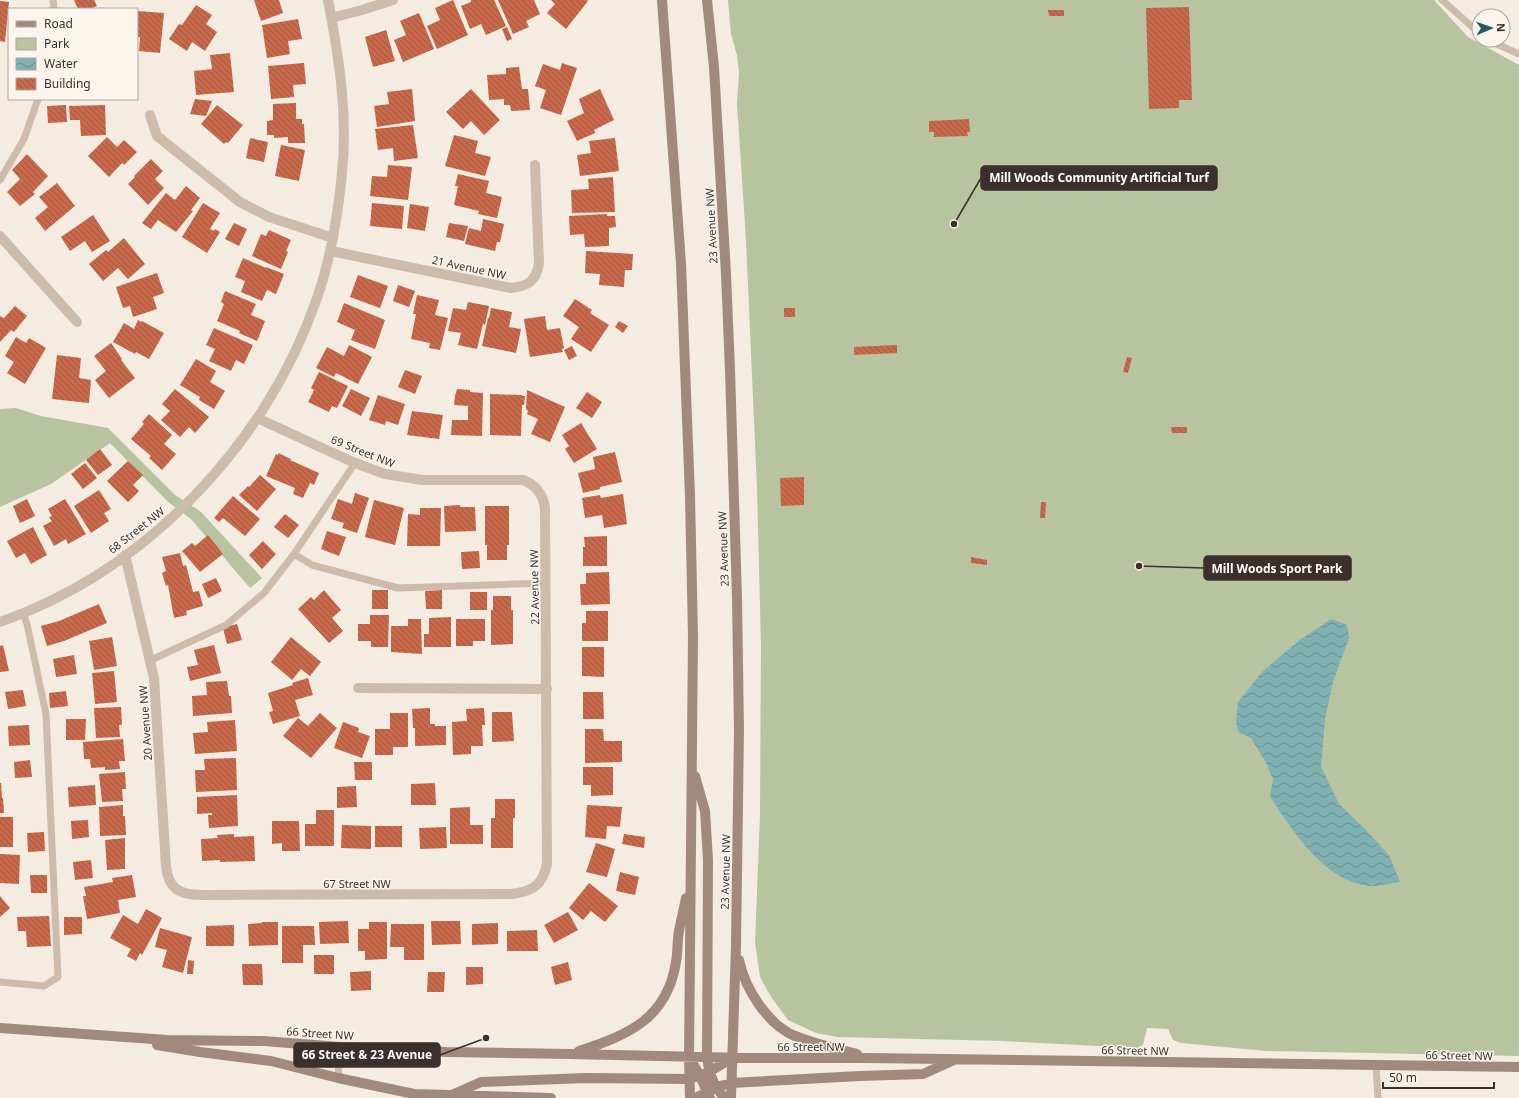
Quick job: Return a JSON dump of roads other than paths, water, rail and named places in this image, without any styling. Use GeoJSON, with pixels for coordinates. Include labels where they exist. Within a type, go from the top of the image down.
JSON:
{"type":"FeatureCollection","features":[{"type":"Feature","properties":{"kind":"main road"},"geometry":{"type":"LineString","coordinates":[[662,0],[681,264],[693,636],[690,879],[690,1098]]}},
{"type":"Feature","properties":{"kind":"main road","name":"23 Avenue NW"},"geometry":{"type":"LineString","coordinates":[[707,0],[714,67],[730,378],[737,598],[739,730],[736,945],[731,1098]]}},
{"type":"Feature","properties":{"kind":"main road"},"geometry":{"type":"LineString","coordinates":[[692,765],[705,811],[708,860],[707,1058],[705,1074]]}},
{"type":"Feature","properties":{"kind":"main road"},"geometry":{"type":"LineString","coordinates":[[570,1054],[616,1038],[652,1015],[660,1006],[672,979],[676,962],[678,932],[690,879]]}},
{"type":"Feature","properties":{"kind":"main road"},"geometry":{"type":"LineString","coordinates":[[736,945],[740,967],[757,1002],[783,1029],[794,1036],[868,1058]]}},
{"type":"Feature","properties":{"kind":"main road","name":"66 Street NW"},"geometry":{"type":"LineString","coordinates":[[0,1028],[167,1040],[264,1041],[340,1047],[446,1052],[707,1058],[868,1058],[1519,1067]]}},
{"type":"Feature","properties":{"kind":"main road","name":"66 Street NW"},"geometry":{"type":"LineString","coordinates":[[104,1036],[200,1052],[271,1061],[338,1078],[414,1094],[551,1098]]}},
{"type":"Feature","properties":{"kind":"main road"},"geometry":{"type":"LineString","coordinates":[[689,1057],[705,1074],[711,1092],[725,1098]]}},
{"type":"Feature","properties":{"kind":"main road"},"geometry":{"type":"LineString","coordinates":[[450,1096],[481,1082],[586,1078],[689,1079],[705,1074],[732,1058]]}},
{"type":"Feature","properties":{"kind":"main road"},"geometry":{"type":"LineString","coordinates":[[696,1098],[731,1083],[923,1074],[957,1059]]}},
{"type":"Feature","properties":{"kind":"street"},"geometry":{"type":"LineString","coordinates":[[257,418],[278,384],[306,328],[331,251],[339,207],[343,133],[342,90],[338,56],[328,0]]}},
{"type":"Feature","properties":{"kind":"street"},"geometry":{"type":"LineString","coordinates":[[331,18],[393,0]]}},
{"type":"Feature","properties":{"kind":"street"},"geometry":{"type":"LineString","coordinates":[[150,115],[157,136],[240,202],[269,217],[333,238]]}},
{"type":"Feature","properties":{"kind":"street","name":"21 Avenue NW"},"geometry":{"type":"LineString","coordinates":[[331,251],[511,288],[522,287],[532,281],[536,276],[539,262],[535,165]]}},
{"type":"Feature","properties":{"kind":"street"},"geometry":{"type":"LineString","coordinates":[[0,236],[77,322]]}},
{"type":"Feature","properties":{"kind":"street","name":"69 Street NW"},"geometry":{"type":"LineString","coordinates":[[257,418],[385,474],[410,479],[514,480],[530,483],[536,488]]}},
{"type":"Feature","properties":{"kind":"street","name":"68 Street NW"},"geometry":{"type":"LineString","coordinates":[[0,622],[50,601],[95,576],[154,534],[185,506],[210,478],[257,418]]}},
{"type":"Feature","properties":{"kind":"street","name":"22 Avenue NW"},"geometry":{"type":"LineString","coordinates":[[536,488],[543,498],[545,508],[547,864],[545,874],[537,886]]}},
{"type":"Feature","properties":{"kind":"street","name":"20 Avenue NW"},"geometry":{"type":"LineString","coordinates":[[125,555],[151,660],[156,695],[167,876],[170,884],[176,889]]}},
{"type":"Feature","properties":{"kind":"street"},"geometry":{"type":"LineString","coordinates":[[358,688],[546,689]]}},
{"type":"Feature","properties":{"kind":"street","name":"67 Street NW"},"geometry":{"type":"LineString","coordinates":[[176,889],[188,894],[202,895],[504,894],[523,892],[537,886]]}},
{"type":"Feature","properties":{"kind":"lane"},"geometry":{"type":"LineString","coordinates":[[1442,0],[1471,26]]}},
{"type":"Feature","properties":{"kind":"lane"},"geometry":{"type":"LineString","coordinates":[[1506,48],[1519,54]]}},
{"type":"Feature","properties":{"kind":"lane"},"geometry":{"type":"LineString","coordinates":[[0,180],[24,139],[38,100]]}},
{"type":"Feature","properties":{"kind":"lane"},"geometry":{"type":"LineString","coordinates":[[151,660],[226,625],[264,592],[294,554],[355,462]]}},
{"type":"Feature","properties":{"kind":"lane"},"geometry":{"type":"LineString","coordinates":[[294,554],[312,565],[398,588],[546,583]]}},
{"type":"Feature","properties":{"kind":"lane"},"geometry":{"type":"LineString","coordinates":[[0,982],[44,986],[58,977],[46,714],[24,613]]}},
{"type":"Feature","properties":{"kind":"lane"},"geometry":{"type":"LineString","coordinates":[[338,1078],[340,1047]]}},
{"type":"Feature","properties":{"kind":"lane"},"geometry":{"type":"LineString","coordinates":[[1376,1065],[1378,1098]]}},
{"type":"Feature","properties":{"kind":"water"},"geometry":{"type":"Polygon","coordinates":[[[1331,619],[1347,625],[1349,638],[1333,682],[1325,719],[1321,767],[1339,804],[1389,855],[1400,882],[1369,886],[1353,882],[1338,875],[1324,865],[1300,839],[1270,797],[1273,779],[1266,763],[1251,738],[1238,732],[1236,721],[1238,702],[1263,671],[1301,639],[1331,619]]]}},
{"type":"Feature","properties":{"kind":"place","name":"Mill Woods Community Artificial Turf"},"geometry":{"type":"Point","coordinates":[954,224]}},
{"type":"Feature","properties":{"kind":"place","name":"Mill Woods Sport Park"},"geometry":{"type":"Point","coordinates":[1139,566]}},
{"type":"Feature","properties":{"kind":"place","name":"66 Street & 23 Avenue"},"geometry":{"type":"Point","coordinates":[486,1038]}}]}
